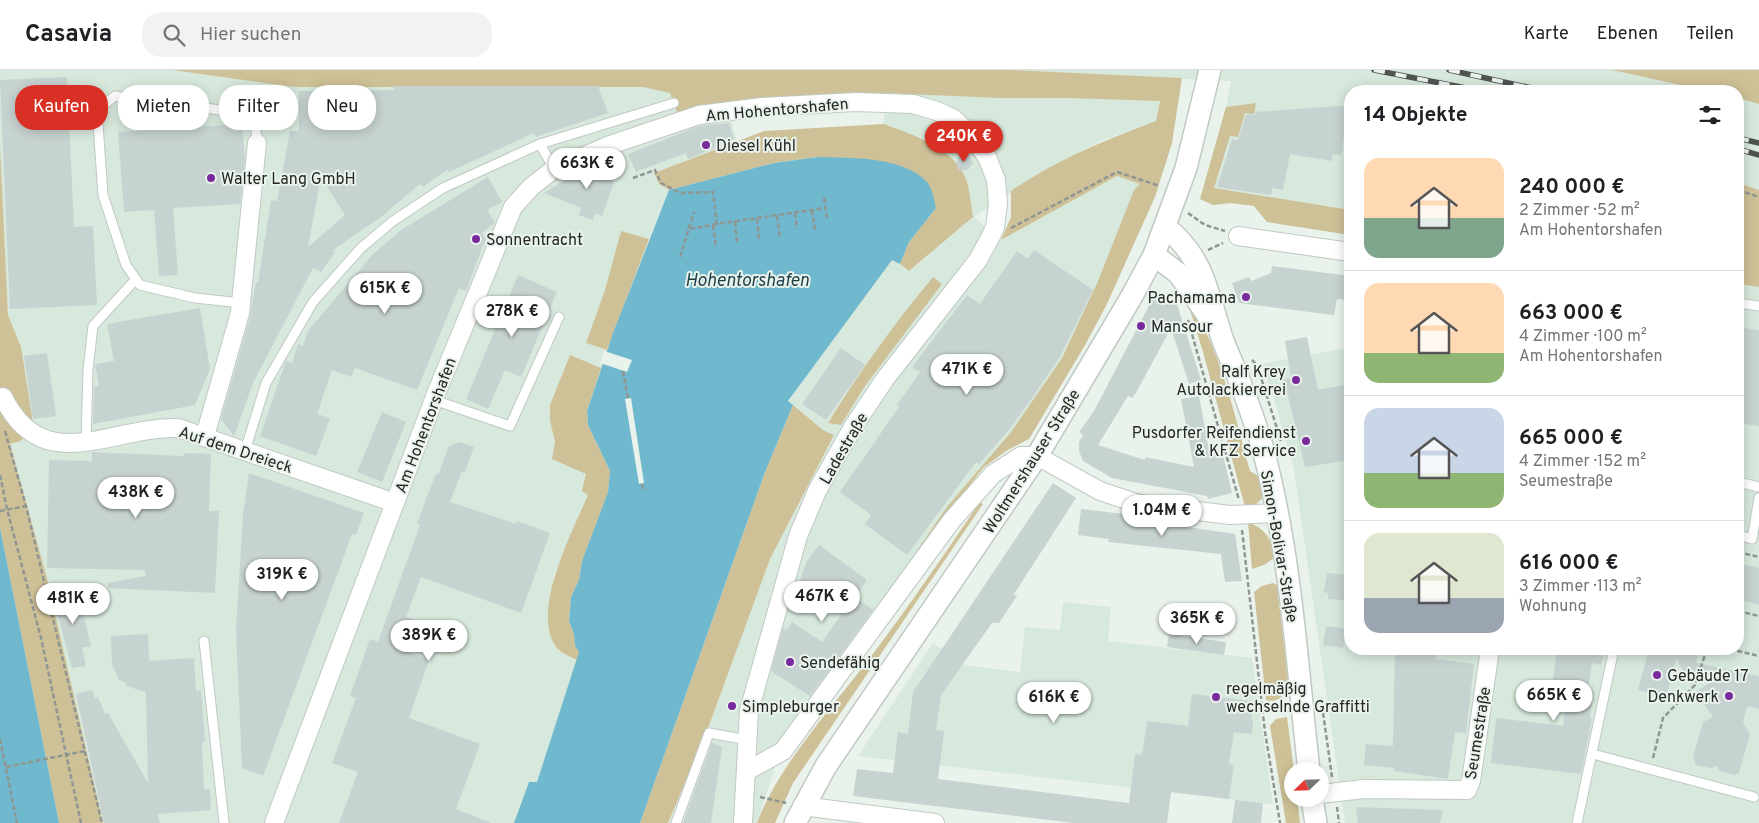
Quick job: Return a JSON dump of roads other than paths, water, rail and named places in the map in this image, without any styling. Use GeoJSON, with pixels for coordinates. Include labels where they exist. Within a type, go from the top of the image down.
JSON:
{"type":"FeatureCollection","features":[{"type":"Feature","properties":{"kind":"street","name":"Woltmershauser Straße"},"geometry":{"type":"LineString","coordinates":[[798,815],[826,766],[1037,456],[1132,296],[1154,255],[1165,227],[1168,195],[1186,168],[1210,70]]}},
{"type":"Feature","properties":{"kind":"street","name":"Am Hohentorshafen"},"geometry":{"type":"LineString","coordinates":[[274,823],[434,400],[513,207],[532,187],[554,169],[647,132],[699,115],[762,107],[856,102],[913,104],[937,110],[954,120],[972,136],[987,157]]}},
{"type":"Feature","properties":{"kind":"street"},"geometry":{"type":"LineString","coordinates":[[205,436],[242,303],[257,143]]}},
{"type":"Feature","properties":{"kind":"street","name":"Ladestraße"},"geometry":{"type":"LineString","coordinates":[[743,823],[748,771],[749,710],[798,536],[817,491],[853,427],[885,379],[978,260],[995,227],[998,203],[996,180],[987,157]]}},
{"type":"Feature","properties":{"kind":"street","name":"Simon-Bolivar-Straße"},"geometry":{"type":"LineString","coordinates":[[1165,227],[1176,235],[1200,270],[1214,305],[1219,328],[1237,374],[1262,449],[1277,513],[1295,628],[1308,762]]}},
{"type":"Feature","properties":{"kind":"street"},"geometry":{"type":"LineString","coordinates":[[1238,236],[1344,251]]}},
{"type":"Feature","properties":{"kind":"street","name":"Simon-Bolivar-Straße"},"geometry":{"type":"LineString","coordinates":[[1154,255],[1179,274],[1219,328]]}},
{"type":"Feature","properties":{"kind":"street","name":"Auf dem Dreieck"},"geometry":{"type":"LineString","coordinates":[[3,397],[17,420],[27,431],[42,439],[57,443],[86,442],[159,427],[178,428],[395,503]]}},
{"type":"Feature","properties":{"kind":"street"},"geometry":{"type":"LineString","coordinates":[[748,771],[783,751],[952,520],[993,474],[1021,456],[1037,456],[1100,490],[1139,504],[1241,515],[1277,513]]}},
{"type":"Feature","properties":{"kind":"street","name":"Seumestraße"},"geometry":{"type":"LineString","coordinates":[[1329,793],[1364,789],[1467,790],[1471,781],[1489,655]]}},
{"type":"Feature","properties":{"kind":"street"},"geometry":{"type":"LineString","coordinates":[[1314,808],[1316,823]]}},
{"type":"Feature","properties":{"kind":"street"},"geometry":{"type":"LineString","coordinates":[[798,815],[935,823]]}},
{"type":"Feature","properties":{"kind":"lane"},"geometry":{"type":"LineString","coordinates":[[242,303],[195,298],[140,285],[126,265],[103,195],[97,110],[115,96],[250,114],[255,120],[257,143]]}},
{"type":"Feature","properties":{"kind":"lane"},"geometry":{"type":"LineString","coordinates":[[245,451],[266,383],[312,302],[361,248],[393,221],[443,188],[540,144],[674,103]]}},
{"type":"Feature","properties":{"kind":"lane"},"geometry":{"type":"LineString","coordinates":[[540,144],[554,169]]}},
{"type":"Feature","properties":{"kind":"lane"},"geometry":{"type":"LineString","coordinates":[[86,442],[88,370],[93,326],[136,279]]}},
{"type":"Feature","properties":{"kind":"lane"},"geometry":{"type":"LineString","coordinates":[[1744,304],[1759,306]]}},
{"type":"Feature","properties":{"kind":"lane"},"geometry":{"type":"LineString","coordinates":[[434,400],[510,426],[559,317]]}},
{"type":"Feature","properties":{"kind":"lane"},"geometry":{"type":"LineString","coordinates":[[1744,483],[1759,487]]}},
{"type":"Feature","properties":{"kind":"lane"},"geometry":{"type":"LineString","coordinates":[[1744,537],[1752,539],[1759,498]]}},
{"type":"Feature","properties":{"kind":"lane"},"geometry":{"type":"LineString","coordinates":[[204,641],[222,823]]}},
{"type":"Feature","properties":{"kind":"lane"},"geometry":{"type":"LineString","coordinates":[[1577,823],[1613,655]]}},
{"type":"Feature","properties":{"kind":"lane"},"geometry":{"type":"LineString","coordinates":[[676,823],[709,734],[748,740]]}},
{"type":"Feature","properties":{"kind":"lane"},"geometry":{"type":"LineString","coordinates":[[1593,754],[1754,798]]}},
{"type":"Feature","properties":{"kind":"water","name":"Hohentorshafen"},"geometry":{"type":"Polygon","coordinates":[[[818,157],[859,158],[889,162],[902,166],[915,172],[925,180],[932,193],[936,208],[909,242],[900,264],[892,260],[788,401],[793,405],[765,472],[640,823],[514,823],[529,782],[537,782],[579,652],[575,646],[574,634],[569,621],[571,597],[579,580],[582,561],[608,492],[610,471],[588,425],[587,411],[613,333],[669,190],[774,163],[818,157]]]}},
{"type":"Feature","properties":{"kind":"water"},"geometry":{"type":"Polygon","coordinates":[[[0,528],[59,823],[0,823],[0,528]]]}},
{"type":"Feature","properties":{"kind":"railway"},"geometry":{"type":"LineString","coordinates":[[1374,70],[1450,85]]}},
{"type":"Feature","properties":{"kind":"railway"},"geometry":{"type":"LineString","coordinates":[[1449,70],[1518,85]]}},
{"type":"Feature","properties":{"kind":"railway"},"geometry":{"type":"LineString","coordinates":[[1744,139],[1759,143]]}},
{"type":"Feature","properties":{"kind":"railway"},"geometry":{"type":"LineString","coordinates":[[1744,151],[1759,155]]}},
{"type":"Feature","properties":{"kind":"place","name":"Diesel Kühl"},"geometry":{"type":"Point","coordinates":[706,145]}},
{"type":"Feature","properties":{"kind":"place","name":"Walter Lang GmbH"},"geometry":{"type":"Point","coordinates":[211,178]}},
{"type":"Feature","properties":{"kind":"place","name":"Sonnentracht"},"geometry":{"type":"Point","coordinates":[476,239]}},
{"type":"Feature","properties":{"kind":"place","name":"Pachamama"},"geometry":{"type":"Point","coordinates":[1246,297]}},
{"type":"Feature","properties":{"kind":"place","name":"Mansour"},"geometry":{"type":"Point","coordinates":[1141,326]}},
{"type":"Feature","properties":{"kind":"place","name":"Ralf Krey Autolackiererei"},"geometry":{"type":"Point","coordinates":[1296,380]}},
{"type":"Feature","properties":{"kind":"place","name":"Pusdorfer Reifendienst & KFZ Service"},"geometry":{"type":"Point","coordinates":[1306,441]}},
{"type":"Feature","properties":{"kind":"place","name":"Sendefähig"},"geometry":{"type":"Point","coordinates":[790,662]}},
{"type":"Feature","properties":{"kind":"place","name":"Gebäude 17"},"geometry":{"type":"Point","coordinates":[1657,675]}},
{"type":"Feature","properties":{"kind":"place","name":"Denkwerk"},"geometry":{"type":"Point","coordinates":[1729,696]}},
{"type":"Feature","properties":{"kind":"place","name":"regelmäßig wechselnde Graffitti"},"geometry":{"type":"Point","coordinates":[1216,697]}},
{"type":"Feature","properties":{"kind":"place","name":"Simpleburger"},"geometry":{"type":"Point","coordinates":[732,706]}}]}
